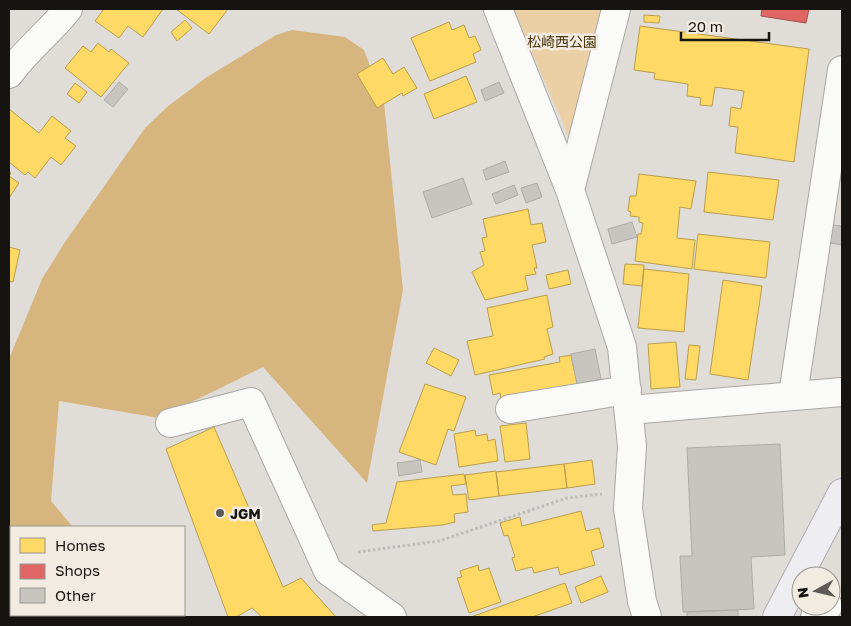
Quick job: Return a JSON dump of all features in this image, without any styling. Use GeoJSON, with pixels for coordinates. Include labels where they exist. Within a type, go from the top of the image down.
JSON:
{"type":"FeatureCollection","features":[{"type":"Feature","properties":{"kind":"main road"},"geometry":{"type":"LineString","coordinates":[[777,617],[842,493]]}},
{"type":"Feature","properties":{"kind":"street"},"geometry":{"type":"LineString","coordinates":[[9,74],[20,59],[49,33],[68,9]]}},
{"type":"Feature","properties":{"kind":"street"},"geometry":{"type":"LineString","coordinates":[[498,9],[570,190],[622,347],[632,446],[628,509],[642,601],[647,617]]}},
{"type":"Feature","properties":{"kind":"street"},"geometry":{"type":"LineString","coordinates":[[570,190],[616,9]]}},
{"type":"Feature","properties":{"kind":"street"},"geometry":{"type":"LineString","coordinates":[[793,395],[842,70]]}},
{"type":"Feature","properties":{"kind":"street"},"geometry":{"type":"LineString","coordinates":[[510,409],[628,400],[842,392]]}},
{"type":"Feature","properties":{"kind":"street"},"geometry":{"type":"LineString","coordinates":[[170,423],[251,402],[328,571],[392,617]]}},
{"type":"Feature","properties":{"kind":"path"},"geometry":{"type":"LineString","coordinates":[[358,552],[439,541],[567,498],[630,491]]}},
{"type":"Feature","properties":{"kind":"green space","name":"松崎西公園"},"geometry":{"type":"Polygon","coordinates":[[[513,9],[603,9],[570,139],[513,9]]]}},
{"type":"Feature","properties":{"kind":"shaded area"},"geometry":{"type":"Polygon","coordinates":[[[292,30],[345,37],[364,50],[384,102],[403,290],[367,483],[263,367],[159,418],[59,401],[51,501],[72,526],[10,526],[10,616],[150,617],[9,617],[9,359],[42,279],[65,242],[145,128],[167,107],[207,77],[276,35],[292,30]]]}},
{"type":"Feature","properties":{"kind":"building: Homes"},"geometry":{"type":"Polygon","coordinates":[[[104,9],[163,9],[143,37],[128,26],[119,38],[95,21],[104,9]]]}},
{"type":"Feature","properties":{"kind":"building: Homes"},"geometry":{"type":"Polygon","coordinates":[[[176,9],[228,9],[209,34],[176,9]]]}},
{"type":"Feature","properties":{"kind":"building: Homes"},"geometry":{"type":"Polygon","coordinates":[[[644,15],[660,16],[659,23],[644,22],[644,15]]]}},
{"type":"Feature","properties":{"kind":"building: Homes"},"geometry":{"type":"Polygon","coordinates":[[[185,20],[192,28],[177,41],[171,32],[185,20]]]}},
{"type":"Feature","properties":{"kind":"building: Homes"},"geometry":{"type":"Polygon","coordinates":[[[449,22],[452,30],[464,25],[469,38],[475,36],[481,50],[473,54],[476,62],[430,81],[411,38],[449,22]]]}},
{"type":"Feature","properties":{"kind":"building: Homes"},"geometry":{"type":"Polygon","coordinates":[[[640,26],[809,49],[794,162],[735,153],[738,127],[729,126],[731,107],[741,109],[744,91],[715,87],[712,106],[700,105],[701,98],[687,96],[688,84],[654,79],[655,73],[634,70],[640,26]]]}},
{"type":"Feature","properties":{"kind":"building: Homes"},"geometry":{"type":"Polygon","coordinates":[[[98,43],[109,52],[111,49],[129,63],[101,97],[65,68],[83,46],[91,52],[98,43]]]}},
{"type":"Feature","properties":{"kind":"building: Homes"},"geometry":{"type":"Polygon","coordinates":[[[383,58],[393,74],[404,67],[417,88],[403,96],[402,93],[377,108],[357,74],[383,58]]]}},
{"type":"Feature","properties":{"kind":"building: Homes"},"geometry":{"type":"Polygon","coordinates":[[[466,76],[477,102],[434,119],[424,94],[466,76]]]}},
{"type":"Feature","properties":{"kind":"building: Homes"},"geometry":{"type":"Polygon","coordinates":[[[75,83],[87,92],[79,103],[67,94],[75,83]]]}},
{"type":"Feature","properties":{"kind":"building: Homes"},"geometry":{"type":"Polygon","coordinates":[[[9,109],[39,133],[52,116],[71,131],[65,138],[76,146],[61,165],[51,157],[35,178],[28,172],[25,175],[9,162],[9,109]]]}},
{"type":"Feature","properties":{"kind":"building: Homes"},"geometry":{"type":"Polygon","coordinates":[[[708,172],[779,180],[773,220],[704,212],[708,172]]]}},
{"type":"Feature","properties":{"kind":"building: Homes"},"geometry":{"type":"Polygon","coordinates":[[[639,174],[696,181],[691,209],[680,207],[677,238],[695,240],[692,269],[635,261],[638,234],[641,234],[643,223],[639,222],[639,217],[630,216],[631,212],[628,211],[630,196],[636,196],[639,174]]]}},
{"type":"Feature","properties":{"kind":"building: Homes"},"geometry":{"type":"Polygon","coordinates":[[[9,176],[19,183],[9,198],[9,176]]]}},
{"type":"Feature","properties":{"kind":"building: Homes"},"geometry":{"type":"Polygon","coordinates":[[[528,209],[531,225],[542,223],[546,242],[532,245],[537,268],[534,268],[536,274],[525,276],[528,290],[485,300],[472,272],[484,265],[480,252],[485,251],[482,238],[487,237],[483,219],[528,209]]]}},
{"type":"Feature","properties":{"kind":"building: Homes"},"geometry":{"type":"Polygon","coordinates":[[[698,234],[770,242],[766,278],[694,269],[698,234]]]}},
{"type":"Feature","properties":{"kind":"building: Homes"},"geometry":{"type":"Polygon","coordinates":[[[9,247],[20,250],[13,282],[9,281],[9,247]]]}},
{"type":"Feature","properties":{"kind":"building: Homes"},"geometry":{"type":"Polygon","coordinates":[[[625,264],[644,265],[642,286],[623,284],[625,264]]]}},
{"type":"Feature","properties":{"kind":"building: Homes"},"geometry":{"type":"Polygon","coordinates":[[[644,269],[689,274],[684,332],[638,328],[644,269]]]}},
{"type":"Feature","properties":{"kind":"building: Homes"},"geometry":{"type":"Polygon","coordinates":[[[568,270],[571,284],[549,289],[546,275],[568,270]]]}},
{"type":"Feature","properties":{"kind":"building: Homes"},"geometry":{"type":"Polygon","coordinates":[[[723,280],[762,286],[748,380],[710,374],[723,280]]]}},
{"type":"Feature","properties":{"kind":"building: Homes"},"geometry":{"type":"Polygon","coordinates":[[[547,295],[553,327],[547,329],[553,354],[544,357],[545,359],[475,375],[467,341],[493,336],[487,308],[547,295]]]}},
{"type":"Feature","properties":{"kind":"building: Homes"},"geometry":{"type":"Polygon","coordinates":[[[676,342],[680,387],[651,389],[648,344],[676,342]]]}},
{"type":"Feature","properties":{"kind":"building: Homes"},"geometry":{"type":"Polygon","coordinates":[[[689,345],[700,346],[696,380],[685,379],[689,345]]]}},
{"type":"Feature","properties":{"kind":"building: Homes"},"geometry":{"type":"Polygon","coordinates":[[[434,348],[459,360],[451,376],[426,363],[434,348]]]}},
{"type":"Feature","properties":{"kind":"building: Homes"},"geometry":{"type":"Polygon","coordinates":[[[571,355],[577,384],[501,399],[500,393],[493,395],[489,375],[560,362],[559,357],[571,355]]]}},
{"type":"Feature","properties":{"kind":"building: Homes"},"geometry":{"type":"Polygon","coordinates":[[[425,384],[466,397],[454,431],[448,429],[436,465],[399,452],[425,384]]]}},
{"type":"Feature","properties":{"kind":"building: Homes"},"geometry":{"type":"Polygon","coordinates":[[[526,423],[530,459],[505,462],[500,426],[526,423]]]}},
{"type":"Feature","properties":{"kind":"building: Homes","name":"JGM"},"geometry":{"type":"Polygon","coordinates":[[[214,427],[283,587],[301,578],[336,617],[262,617],[252,608],[236,617],[228,617],[166,449],[214,427]]]}},
{"type":"Feature","properties":{"kind":"building: Homes"},"geometry":{"type":"Polygon","coordinates":[[[475,430],[476,436],[487,434],[488,441],[495,439],[498,461],[459,467],[454,434],[475,430]]]}},
{"type":"Feature","properties":{"kind":"building: Homes"},"geometry":{"type":"Polygon","coordinates":[[[592,460],[595,484],[567,488],[564,464],[592,460]]]}},
{"type":"Feature","properties":{"kind":"building: Homes"},"geometry":{"type":"Polygon","coordinates":[[[564,464],[567,488],[499,496],[496,472],[564,464]]]}},
{"type":"Feature","properties":{"kind":"building: Homes"},"geometry":{"type":"Polygon","coordinates":[[[496,471],[499,496],[469,500],[465,475],[496,471]]]}},
{"type":"Feature","properties":{"kind":"building: Homes"},"geometry":{"type":"Polygon","coordinates":[[[464,474],[466,484],[451,486],[453,495],[466,494],[468,512],[454,514],[455,522],[443,525],[373,531],[372,525],[386,523],[397,482],[464,474]]]}},
{"type":"Feature","properties":{"kind":"building: Homes"},"geometry":{"type":"Polygon","coordinates":[[[581,511],[586,531],[599,528],[604,547],[591,551],[595,565],[560,575],[558,567],[534,573],[532,567],[516,571],[512,558],[515,557],[508,535],[504,536],[500,523],[520,517],[522,526],[581,511]]]}},
{"type":"Feature","properties":{"kind":"building: Homes"},"geometry":{"type":"Polygon","coordinates":[[[478,565],[479,571],[489,568],[501,602],[469,613],[457,578],[462,577],[460,571],[478,565]]]}},
{"type":"Feature","properties":{"kind":"building: Homes"},"geometry":{"type":"Polygon","coordinates":[[[601,576],[608,592],[581,603],[575,587],[601,576]]]}},
{"type":"Feature","properties":{"kind":"building: Homes"},"geometry":{"type":"Polygon","coordinates":[[[565,583],[572,603],[532,617],[471,617],[565,583]]]}},
{"type":"Feature","properties":{"kind":"building: Shops"},"geometry":{"type":"Polygon","coordinates":[[[762,9],[809,9],[806,23],[761,16],[762,9]]]}},
{"type":"Feature","properties":{"kind":"building: Other"},"geometry":{"type":"Polygon","coordinates":[[[119,82],[128,89],[113,107],[104,100],[119,82]]]}},
{"type":"Feature","properties":{"kind":"building: Other"},"geometry":{"type":"Polygon","coordinates":[[[499,82],[504,93],[485,101],[481,90],[499,82]]]}},
{"type":"Feature","properties":{"kind":"building: Other"},"geometry":{"type":"Polygon","coordinates":[[[505,161],[509,172],[486,180],[483,170],[505,161]]]}},
{"type":"Feature","properties":{"kind":"building: Other"},"geometry":{"type":"Polygon","coordinates":[[[463,178],[472,204],[432,218],[423,192],[463,178]]]}},
{"type":"Feature","properties":{"kind":"building: Other"},"geometry":{"type":"Polygon","coordinates":[[[537,183],[542,197],[526,203],[521,188],[537,183]]]}},
{"type":"Feature","properties":{"kind":"building: Other"},"geometry":{"type":"Polygon","coordinates":[[[514,185],[518,195],[496,204],[492,194],[514,185]]]}},
{"type":"Feature","properties":{"kind":"building: Other"},"geometry":{"type":"Polygon","coordinates":[[[632,222],[637,237],[612,244],[608,229],[632,222]]]}},
{"type":"Feature","properties":{"kind":"building: Other"},"geometry":{"type":"Polygon","coordinates":[[[832,225],[842,226],[842,245],[830,243],[832,225]]]}},
{"type":"Feature","properties":{"kind":"building: Other"},"geometry":{"type":"Polygon","coordinates":[[[595,349],[601,379],[577,384],[571,354],[595,349]]]}},
{"type":"Feature","properties":{"kind":"building: Other"},"geometry":{"type":"Polygon","coordinates":[[[780,444],[785,555],[751,557],[754,609],[683,612],[680,556],[692,556],[687,448],[780,444]]]}},
{"type":"Feature","properties":{"kind":"building: Other"},"geometry":{"type":"Polygon","coordinates":[[[420,460],[422,472],[399,476],[397,463],[420,460]]]}},
{"type":"Feature","properties":{"kind":"building: Other"},"geometry":{"type":"Polygon","coordinates":[[[738,610],[738,617],[687,617],[687,612],[738,610]]]}},
{"type":"Feature","properties":{"kind":"place","name":"JGM"},"geometry":{"type":"Point","coordinates":[220,513]}}]}
